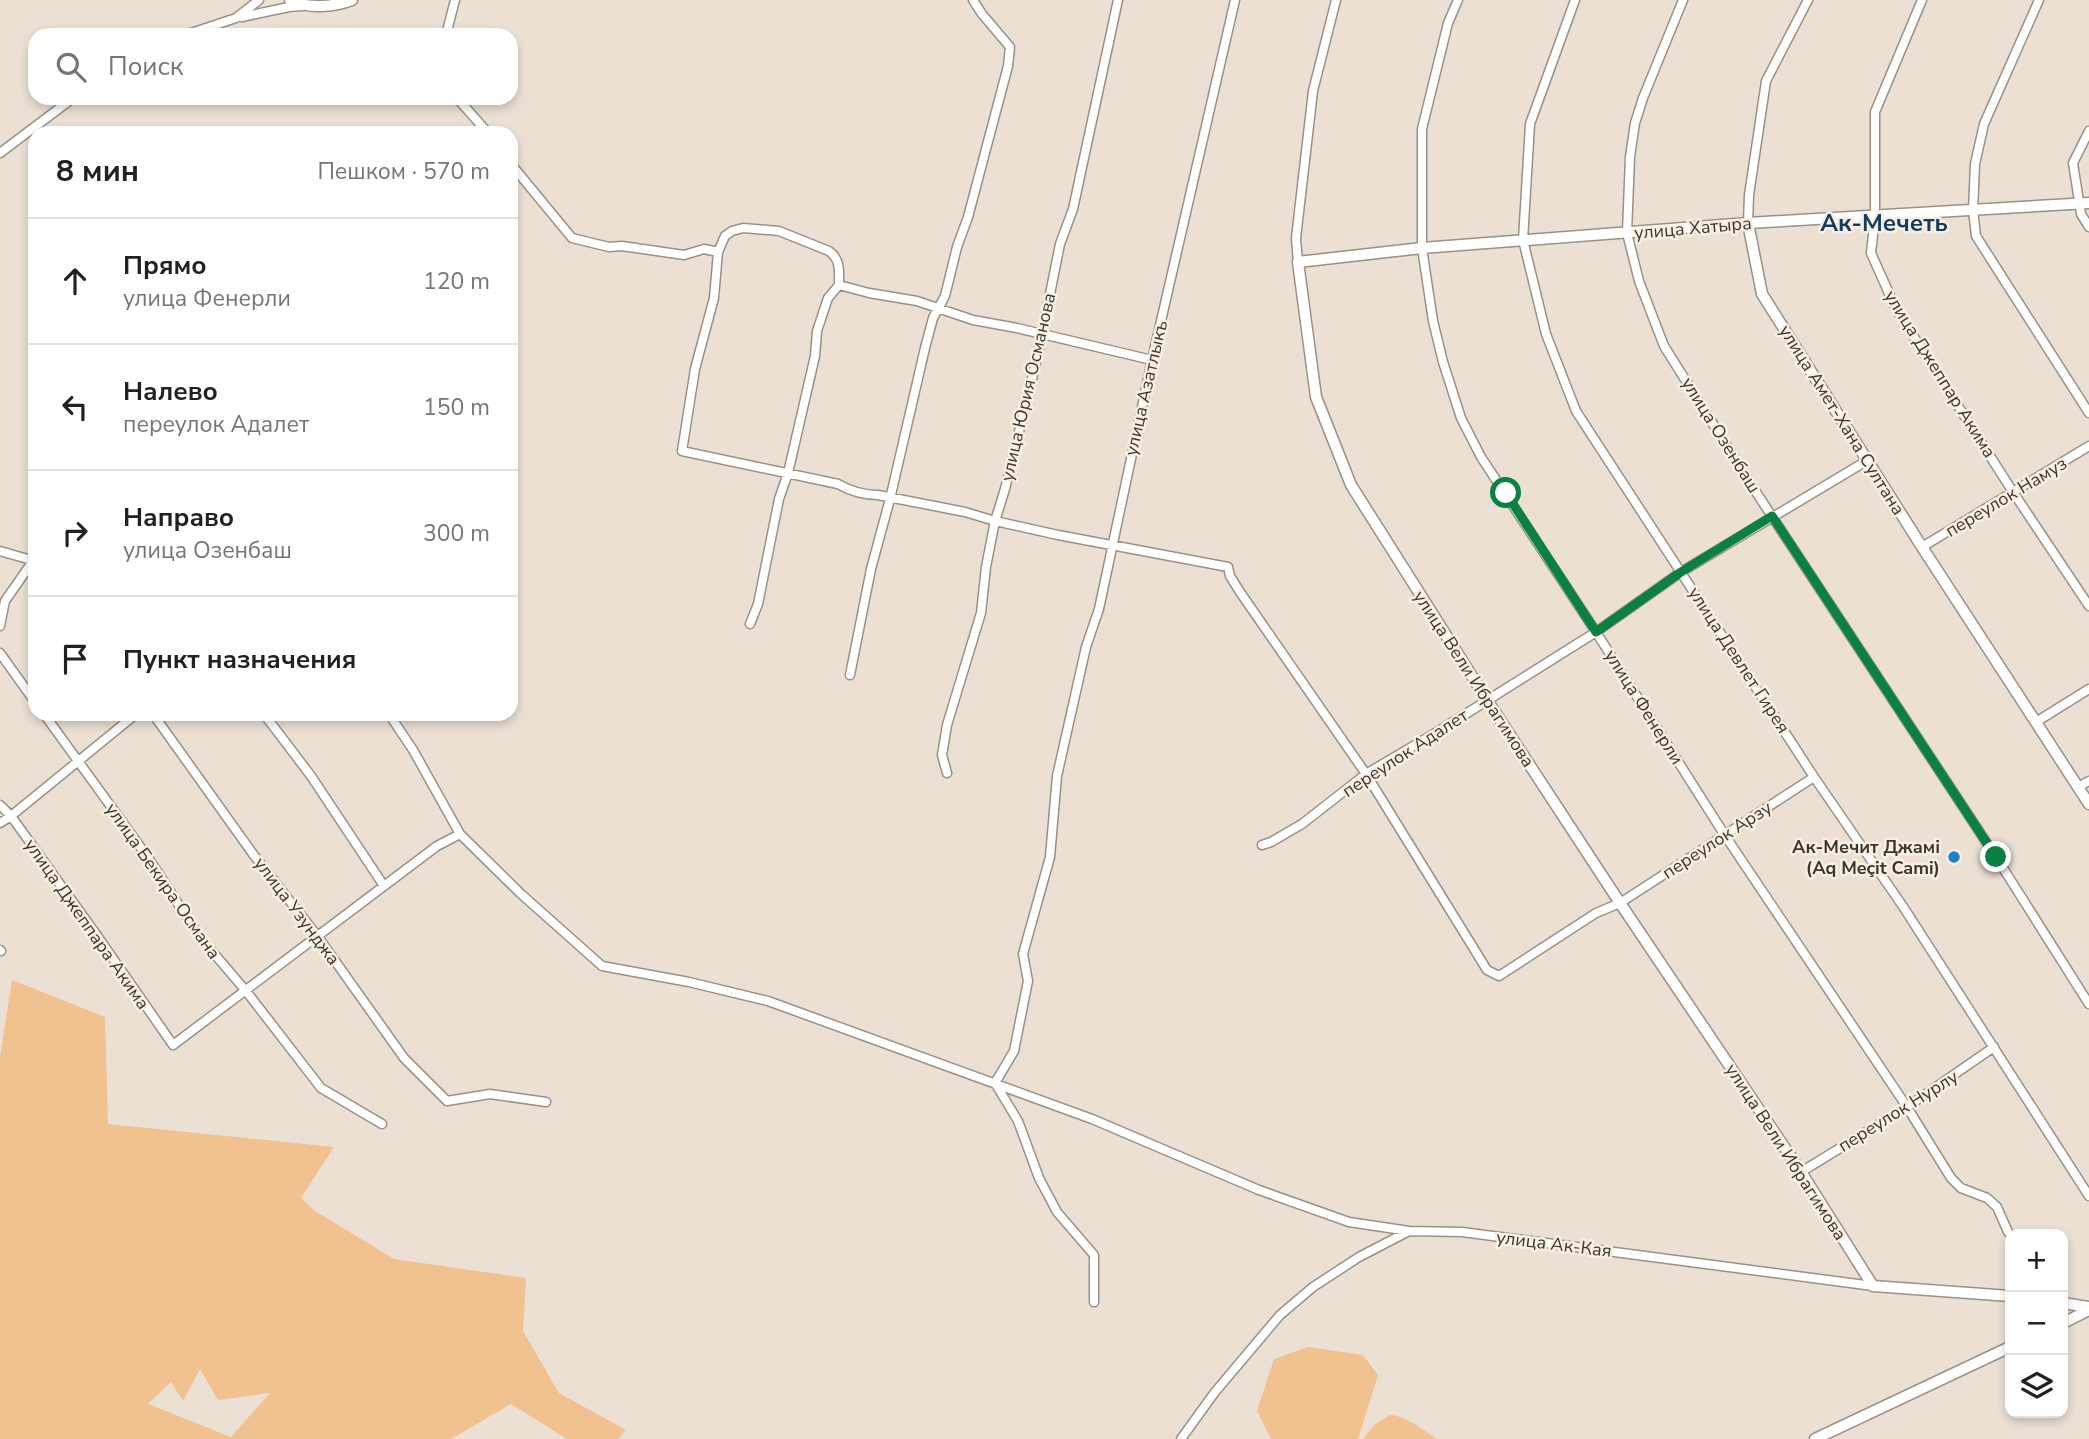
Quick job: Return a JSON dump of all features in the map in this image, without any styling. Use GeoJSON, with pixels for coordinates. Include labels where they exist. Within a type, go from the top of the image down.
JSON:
{"type":"FeatureCollection","features":[{"type":"Feature","properties":{"kind":"street"},"geometry":{"type":"LineString","coordinates":[[236,18],[259,0]]}},
{"type":"Feature","properties":{"kind":"street"},"geometry":{"type":"LineString","coordinates":[[290,0],[305,6]]}},
{"type":"Feature","properties":{"kind":"street"},"geometry":{"type":"LineString","coordinates":[[206,28],[289,6],[343,4],[352,0]]}},
{"type":"Feature","properties":{"kind":"street"},"geometry":{"type":"LineString","coordinates":[[448,28],[455,0]]}},
{"type":"Feature","properties":{"kind":"street"},"geometry":{"type":"LineString","coordinates":[[850,675],[872,569],[925,348],[933,318],[945,296],[1008,66],[1010,47],[973,0]]}},
{"type":"Feature","properties":{"kind":"street","name":"улица Юрия Османова"},"geometry":{"type":"LineString","coordinates":[[947,773],[943,755],[947,725],[981,613],[995,521],[1021,427],[1060,244],[1073,209],[1118,0]]}},
{"type":"Feature","properties":{"kind":"street","name":"улица Азатлыкъ"},"geometry":{"type":"LineString","coordinates":[[995,1083],[1014,1051],[1028,981],[1023,954],[1050,857],[1057,776],[1086,647],[1100,609],[1152,360],[1235,0]]}},
{"type":"Feature","properties":{"kind":"street","name":"улица Вели Ибрагимова"},"geometry":{"type":"LineString","coordinates":[[1336,0],[1313,91],[1296,238],[1316,397],[1351,485],[1487,700],[1801,1172],[1873,1286]]}},
{"type":"Feature","properties":{"kind":"street","name":"улица Фенерли"},"geometry":{"type":"LineString","coordinates":[[1458,0],[1448,23],[1422,129],[1422,248],[1433,321],[1461,418],[1481,457],[1724,834],[1907,1107],[1951,1178],[1961,1188],[1987,1198],[1997,1207],[2007,1229]]}},
{"type":"Feature","properties":{"kind":"street","name":"улица Девлет Гирея"},"geometry":{"type":"LineString","coordinates":[[1575,0],[1530,124],[1523,240],[1546,334],[1576,411],[1814,777],[1904,908],[2089,1196]]}},
{"type":"Feature","properties":{"kind":"street","name":"улица Озенбаш"},"geometry":{"type":"LineString","coordinates":[[1683,0],[1635,123],[1630,158],[1627,233],[1639,281],[1664,346],[2089,1004]]}},
{"type":"Feature","properties":{"kind":"street","name":"улица Амет-Хана Султана"},"geometry":{"type":"LineString","coordinates":[[1808,0],[1766,81],[1749,195],[1748,223],[1762,294],[2089,804]]}},
{"type":"Feature","properties":{"kind":"street","name":"улица Джеппар Акима"},"geometry":{"type":"LineString","coordinates":[[1922,0],[1875,112],[1875,217],[1871,253],[1896,309],[2089,606]]}},
{"type":"Feature","properties":{"kind":"street"},"geometry":{"type":"LineString","coordinates":[[2039,0],[1984,124],[1975,164],[1973,210],[1976,236],[2089,413]]}},
{"type":"Feature","properties":{"kind":"street"},"geometry":{"type":"LineString","coordinates":[[36,126],[64,105]]}},
{"type":"Feature","properties":{"kind":"street"},"geometry":{"type":"LineString","coordinates":[[463,105],[482,126]]}},
{"type":"Feature","properties":{"kind":"street"},"geometry":{"type":"LineString","coordinates":[[2089,131],[2073,163],[2084,203],[2081,214],[2089,227]]}},
{"type":"Feature","properties":{"kind":"street"},"geometry":{"type":"LineString","coordinates":[[0,153],[28,132]]}},
{"type":"Feature","properties":{"kind":"street"},"geometry":{"type":"LineString","coordinates":[[518,172],[572,238],[608,247],[622,246],[684,255],[704,249],[718,252]]}},
{"type":"Feature","properties":{"kind":"street","name":"улица Хатыра"},"geometry":{"type":"LineString","coordinates":[[1298,262],[1422,248],[1748,223],[2084,203]]}},
{"type":"Feature","properties":{"kind":"street"},"geometry":{"type":"LineString","coordinates":[[750,624],[758,604],[779,499],[788,473],[815,356],[817,331],[828,298],[839,285],[839,264],[836,256],[829,251],[779,231],[743,229],[732,231],[725,236],[718,252],[714,298],[695,369],[682,451],[788,473],[838,484],[853,492],[965,512],[1112,546],[1228,567],[1240,592],[1366,774]]}},
{"type":"Feature","properties":{"kind":"street"},"geometry":{"type":"LineString","coordinates":[[839,285],[917,301],[973,320],[1152,360]]}},
{"type":"Feature","properties":{"kind":"street","name":"переулок Намуз"},"geometry":{"type":"LineString","coordinates":[[1922,547],[2089,446]]}},
{"type":"Feature","properties":{"kind":"street","name":"переулок Адалет"},"geometry":{"type":"LineString","coordinates":[[1262,845],[1302,824],[1366,774],[1596,632],[1681,572],[1868,460]]}},
{"type":"Feature","properties":{"kind":"street"},"geometry":{"type":"LineString","coordinates":[[0,551],[28,558]]}},
{"type":"Feature","properties":{"kind":"street"},"geometry":{"type":"LineString","coordinates":[[0,626],[5,601],[28,570]]}},
{"type":"Feature","properties":{"kind":"street"},"geometry":{"type":"LineString","coordinates":[[0,653],[28,692]]}},
{"type":"Feature","properties":{"kind":"street"},"geometry":{"type":"LineString","coordinates":[[2036,722],[2089,690]]}},
{"type":"Feature","properties":{"kind":"street","name":"улица Бекира Османа"},"geometry":{"type":"LineString","coordinates":[[49,721],[149,859],[199,936],[246,991],[321,1088],[382,1124]]}},
{"type":"Feature","properties":{"kind":"street"},"geometry":{"type":"LineString","coordinates":[[0,823],[127,721]]}},
{"type":"Feature","properties":{"kind":"street","name":"улица Узунджа"},"geometry":{"type":"LineString","coordinates":[[158,721],[404,1058],[447,1101],[490,1094],[546,1102]]}},
{"type":"Feature","properties":{"kind":"street"},"geometry":{"type":"LineString","coordinates":[[269,721],[311,776],[384,886]]}},
{"type":"Feature","properties":{"kind":"street"},"geometry":{"type":"LineString","coordinates":[[394,721],[460,834],[520,893],[602,966],[689,982],[768,1001],[1092,1119],[1259,1190],[1349,1223],[1409,1231]]}},
{"type":"Feature","properties":{"kind":"street","name":"переулок Арзу"},"geometry":{"type":"LineString","coordinates":[[1366,774],[1487,970],[1499,976],[1597,913],[1620,903],[1814,777]]}},
{"type":"Feature","properties":{"kind":"street"},"geometry":{"type":"LineString","coordinates":[[2078,787],[2089,781]]}},
{"type":"Feature","properties":{"kind":"street","name":"улица Джеппара Акима"},"geometry":{"type":"LineString","coordinates":[[0,805],[11,816],[173,1045],[246,991]]}},
{"type":"Feature","properties":{"kind":"street"},"geometry":{"type":"LineString","coordinates":[[246,991],[437,846],[460,834]]}},
{"type":"Feature","properties":{"kind":"street","name":"переулок Нурлу"},"geometry":{"type":"LineString","coordinates":[[1801,1172],[1907,1107],[1994,1048]]}},
{"type":"Feature","properties":{"kind":"street"},"geometry":{"type":"LineString","coordinates":[[995,1083],[1018,1121],[1039,1178],[1057,1212],[1094,1255],[1094,1302]]}},
{"type":"Feature","properties":{"kind":"street","name":"улица Ак-Кая"},"geometry":{"type":"LineString","coordinates":[[1181,1439],[1215,1392],[1280,1315],[1313,1287],[1359,1257],[1409,1231],[1462,1232],[1873,1286],[2005,1296]]}},
{"type":"Feature","properties":{"kind":"street"},"geometry":{"type":"LineString","coordinates":[[2068,1304],[2089,1309]]}},
{"type":"Feature","properties":{"kind":"street"},"geometry":{"type":"LineString","coordinates":[[2068,1320],[2089,1309]]}},
{"type":"Feature","properties":{"kind":"street"},"geometry":{"type":"LineString","coordinates":[[1815,1439],[2005,1349]]}},
{"type":"Feature","properties":{"kind":"shaded area"},"geometry":{"type":"Polygon","coordinates":[[[12,980],[105,1017],[108,1124],[334,1147],[301,1198],[315,1211],[394,1259],[526,1278],[523,1331],[559,1393],[626,1430],[618,1439],[567,1439],[511,1404],[451,1439],[0,1439],[0,1057],[12,980]],[[200,1369],[183,1401],[171,1382],[148,1404],[231,1437],[270,1393],[218,1400],[200,1369]]]}},
{"type":"Feature","properties":{"kind":"shaded area"},"geometry":{"type":"Polygon","coordinates":[[[1308,1347],[1363,1355],[1378,1375],[1358,1439],[1271,1439],[1257,1411],[1274,1359],[1308,1347]]]}},
{"type":"Feature","properties":{"kind":"shaded area"},"geometry":{"type":"Polygon","coordinates":[[[1390,1415],[1409,1421],[1437,1439],[1363,1439],[1374,1425],[1390,1415]]]}},
{"type":"Feature","properties":{"kind":"place","name":"Ак-Мечит Джамі (Aq Meçit Cami)"},"geometry":{"type":"Point","coordinates":[1954,857]}},
{"type":"Feature","properties":{"kind":"district","name":"Ак-Мечеть"},"geometry":{"type":"Point","coordinates":[1884,223]}},
{"type":"Feature","properties":{"kind":"route"},"geometry":{"type":"LineString","coordinates":[[1506,493],[1596,632],[1681,572],[1772,516],[1996,857]]}}]}
